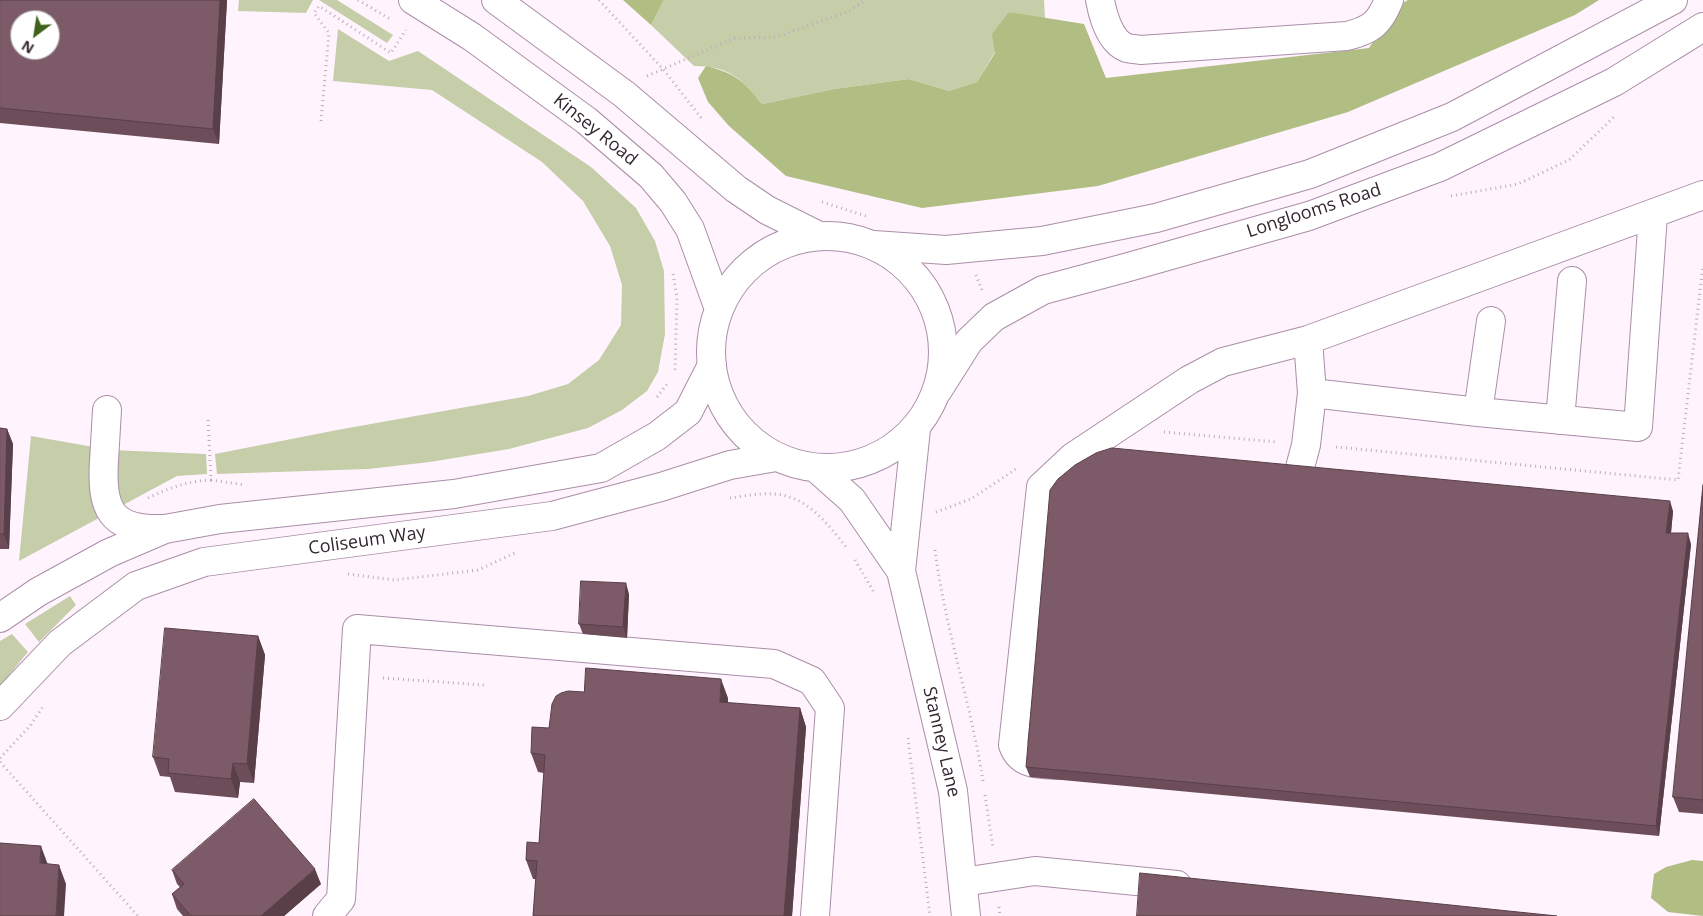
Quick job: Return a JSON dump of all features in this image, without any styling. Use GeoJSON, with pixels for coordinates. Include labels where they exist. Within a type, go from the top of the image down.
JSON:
{"type":"FeatureCollection","features":[{"type":"Feature","properties":{"kind":"street","name":"Kinsey Road"},"geometry":{"type":"LineString","coordinates":[[413,0],[472,37],[587,121],[651,176],[673,202],[690,229],[719,309]]}},
{"type":"Feature","properties":{"kind":"street"},"geometry":{"type":"LineString","coordinates":[[496,0],[624,94],[736,189],[768,210],[819,236]]}},
{"type":"Feature","properties":{"kind":"street"},"geometry":{"type":"LineString","coordinates":[[1100,0],[1104,20],[1113,36],[1126,48],[1140,50],[1347,36],[1365,32],[1385,10],[1389,0]]}},
{"type":"Feature","properties":{"kind":"street","name":"Longlooms Road"},"geometry":{"type":"LineString","coordinates":[[874,245],[946,250],[1042,241],[1156,218],[1310,174],[1452,118],[1585,45],[1673,0]]}},
{"type":"Feature","properties":{"kind":"street","name":"Longlooms Road"},"geometry":{"type":"LineString","coordinates":[[938,390],[969,341],[994,317],[1043,290],[1309,216],[1440,167],[1614,82],[1703,27]]}},
{"type":"Feature","properties":{"kind":"street"},"geometry":{"type":"LineString","coordinates":[[1091,768],[1062,755],[1026,762],[1020,757],[1013,745],[1040,487],[1073,457],[1189,380],[1223,362],[1308,340],[1703,196]]}},
{"type":"Feature","properties":{"kind":"street"},"geometry":{"type":"LineString","coordinates":[[1312,393],[1478,412],[1638,427],[1653,215]]}},
{"type":"Feature","properties":{"kind":"street"},"geometry":{"type":"LineString","coordinates":[[819,236],[845,237],[874,245],[909,269],[934,305],[944,342],[938,390],[927,414],[916,429],[887,453],[854,466],[816,468],[792,464],[776,457],[739,428],[718,394],[712,365],[712,335],[719,309],[736,280],[758,258],[784,244],[819,236]]}},
{"type":"Feature","properties":{"kind":"street"},"geometry":{"type":"LineString","coordinates":[[1560,420],[1572,281]]}},
{"type":"Feature","properties":{"kind":"street"},"geometry":{"type":"LineString","coordinates":[[1478,412],[1491,321]]}},
{"type":"Feature","properties":{"kind":"street"},"geometry":{"type":"LineString","coordinates":[[1296,484],[1306,444],[1312,393],[1308,340]]}},
{"type":"Feature","properties":{"kind":"street","name":"Coliseum Way"},"geometry":{"type":"LineString","coordinates":[[0,618],[38,592],[109,553],[164,528],[220,519],[454,494],[601,468],[657,436],[688,412],[712,365]]}},
{"type":"Feature","properties":{"kind":"street"},"geometry":{"type":"LineString","coordinates":[[107,410],[103,485],[109,510],[125,524],[149,529],[164,528]]}},
{"type":"Feature","properties":{"kind":"street","name":"Stanney Lane"},"geometry":{"type":"LineString","coordinates":[[916,429],[901,571],[953,791],[966,916]]}},
{"type":"Feature","properties":{"kind":"street","name":"Coliseum Way"},"geometry":{"type":"LineString","coordinates":[[0,706],[60,643],[136,586],[204,562],[552,516],[661,487],[730,465],[776,457]]}},
{"type":"Feature","properties":{"kind":"street","name":"Stanney Lane"},"geometry":{"type":"LineString","coordinates":[[816,468],[852,500],[901,571]]}},
{"type":"Feature","properties":{"kind":"street"},"geometry":{"type":"LineString","coordinates":[[327,916],[341,899],[357,628],[774,664],[812,681],[830,708],[815,916]]}},
{"type":"Feature","properties":{"kind":"street"},"geometry":{"type":"LineString","coordinates":[[963,882],[1035,871],[1202,888]]}},
{"type":"Feature","properties":{"kind":"path"},"geometry":{"type":"LineString","coordinates":[[358,0],[390,20]]}},
{"type":"Feature","properties":{"kind":"path"},"geometry":{"type":"LineString","coordinates":[[600,0],[663,69],[703,121]]}},
{"type":"Feature","properties":{"kind":"path"},"geometry":{"type":"LineString","coordinates":[[624,94],[642,78],[735,38],[776,37],[847,12],[866,0]]}},
{"type":"Feature","properties":{"kind":"path"},"geometry":{"type":"LineString","coordinates":[[321,121],[329,33],[314,13],[319,6],[391,53],[406,30],[398,25]]}},
{"type":"Feature","properties":{"kind":"path"},"geometry":{"type":"LineString","coordinates":[[1446,197],[1518,184],[1569,160],[1614,116],[1621,112]]}},
{"type":"Feature","properties":{"kind":"path"},"geometry":{"type":"LineString","coordinates":[[818,201],[869,216]]}},
{"type":"Feature","properties":{"kind":"path"},"geometry":{"type":"LineString","coordinates":[[963,248],[994,317]]}},
{"type":"Feature","properties":{"kind":"path"},"geometry":{"type":"LineString","coordinates":[[673,272],[677,298],[675,374]]}},
{"type":"Feature","properties":{"kind":"path"},"geometry":{"type":"LineString","coordinates":[[656,398],[668,382]]}},
{"type":"Feature","properties":{"kind":"path"},"geometry":{"type":"LineString","coordinates":[[208,419],[211,480]]}},
{"type":"Feature","properties":{"kind":"path"},"geometry":{"type":"LineString","coordinates":[[147,499],[171,487],[193,481],[211,480],[249,486]]}},
{"type":"Feature","properties":{"kind":"path"},"geometry":{"type":"LineString","coordinates":[[728,498],[773,494],[788,496],[800,501],[816,512],[847,548]]}},
{"type":"Feature","properties":{"kind":"path"},"geometry":{"type":"LineString","coordinates":[[934,542],[939,580],[974,729],[993,842]]}},
{"type":"Feature","properties":{"kind":"path"},"geometry":{"type":"LineString","coordinates":[[346,574],[395,580],[478,570],[525,548]]}},
{"type":"Feature","properties":{"kind":"path"},"geometry":{"type":"LineString","coordinates":[[853,556],[878,602]]}},
{"type":"Feature","properties":{"kind":"path"},"geometry":{"type":"LineString","coordinates":[[47,701],[30,726],[0,760],[138,916]]}},
{"type":"Feature","properties":{"kind":"path"},"geometry":{"type":"LineString","coordinates":[[908,733],[930,916]]}},
{"type":"Feature","properties":{"kind":"path"},"geometry":{"type":"LineString","coordinates":[[999,909],[1000,916]]}},
{"type":"Feature","properties":{"kind":"green space"},"geometry":{"type":"Polygon","coordinates":[[[239,0],[313,0],[306,13],[238,11],[239,0]]]}},
{"type":"Feature","properties":{"kind":"green space"},"geometry":{"type":"Polygon","coordinates":[[[319,0],[337,0],[393,35],[387,43],[319,0]]]}},
{"type":"Feature","properties":{"kind":"green space"},"geometry":{"type":"Polygon","coordinates":[[[623,0],[664,0],[651,25],[623,0]]]}},
{"type":"Feature","properties":{"kind":"green space"},"geometry":{"type":"Polygon","coordinates":[[[664,0],[1044,0],[1045,19],[1009,12],[995,52],[977,82],[949,91],[909,79],[834,89],[762,104],[748,87],[733,75],[716,68],[694,66],[651,25],[664,0]]]}},
{"type":"Feature","properties":{"kind":"green space"},"geometry":{"type":"Polygon","coordinates":[[[1408,0],[1599,0],[1575,15],[1348,112],[1098,186],[922,208],[786,176],[729,126],[708,102],[698,78],[706,66],[732,75],[750,89],[762,104],[834,89],[909,79],[949,91],[977,82],[995,53],[992,34],[1009,12],[1084,24],[1106,78],[1369,48],[1397,6],[1408,0]]]}},
{"type":"Feature","properties":{"kind":"green space"},"geometry":{"type":"Polygon","coordinates":[[[338,29],[389,61],[418,51],[591,167],[636,208],[655,241],[664,271],[665,334],[658,372],[647,391],[622,410],[588,428],[509,449],[430,462],[368,469],[217,474],[215,454],[528,396],[568,384],[599,360],[621,325],[622,285],[610,246],[583,201],[542,162],[432,90],[333,81],[338,29]]]}},
{"type":"Feature","properties":{"kind":"green space"},"geometry":{"type":"Polygon","coordinates":[[[31,436],[111,450],[206,454],[207,474],[177,476],[19,561],[31,436]]]}},
{"type":"Feature","properties":{"kind":"green space"},"geometry":{"type":"Polygon","coordinates":[[[70,596],[76,605],[39,642],[25,624],[70,596]]]}},
{"type":"Feature","properties":{"kind":"green space"},"geometry":{"type":"Polygon","coordinates":[[[12,634],[28,652],[0,686],[0,641],[12,634]]]}},
{"type":"Feature","properties":{"kind":"green space"},"geometry":{"type":"Polygon","coordinates":[[[1692,860],[1703,861],[1703,916],[1668,912],[1651,898],[1654,874],[1666,867],[1692,860]]]}},
{"type":"Feature","properties":{"kind":"building"},"geometry":{"type":"Polygon","coordinates":[[[0,0],[220,0],[213,129],[0,108],[0,0]]]}},
{"type":"Feature","properties":{"kind":"building"},"geometry":{"type":"Polygon","coordinates":[[[0,428],[7,429],[4,534],[0,534],[0,428]]]}},
{"type":"Feature","properties":{"kind":"building"},"geometry":{"type":"Polygon","coordinates":[[[1112,448],[1670,501],[1666,533],[1688,533],[1656,826],[1026,767],[1050,490],[1058,479],[1075,465],[1096,453],[1112,448]]]}},
{"type":"Feature","properties":{"kind":"building"},"geometry":{"type":"Polygon","coordinates":[[[1703,485],[1703,800],[1673,797],[1703,485]]]}},
{"type":"Feature","properties":{"kind":"building"},"geometry":{"type":"Polygon","coordinates":[[[581,581],[626,583],[623,627],[579,624],[581,581]]]}},
{"type":"Feature","properties":{"kind":"building"},"geometry":{"type":"Polygon","coordinates":[[[165,628],[258,636],[247,764],[233,763],[231,779],[168,773],[169,759],[153,757],[165,628]]]}},
{"type":"Feature","properties":{"kind":"building"},"geometry":{"type":"Polygon","coordinates":[[[586,668],[721,679],[720,702],[800,708],[784,916],[533,916],[537,861],[526,860],[527,842],[539,843],[545,755],[531,753],[532,727],[549,728],[552,704],[556,696],[568,691],[584,692],[586,668]]]}},
{"type":"Feature","properties":{"kind":"building"},"geometry":{"type":"Polygon","coordinates":[[[254,799],[315,869],[261,916],[191,916],[172,894],[184,884],[172,870],[254,799]]]}},
{"type":"Feature","properties":{"kind":"building"},"geometry":{"type":"Polygon","coordinates":[[[0,843],[41,846],[40,863],[59,865],[56,916],[0,916],[0,843]]]}},
{"type":"Feature","properties":{"kind":"building"},"geometry":{"type":"Polygon","coordinates":[[[1140,873],[1557,916],[1137,916],[1140,873]]]}}]}
